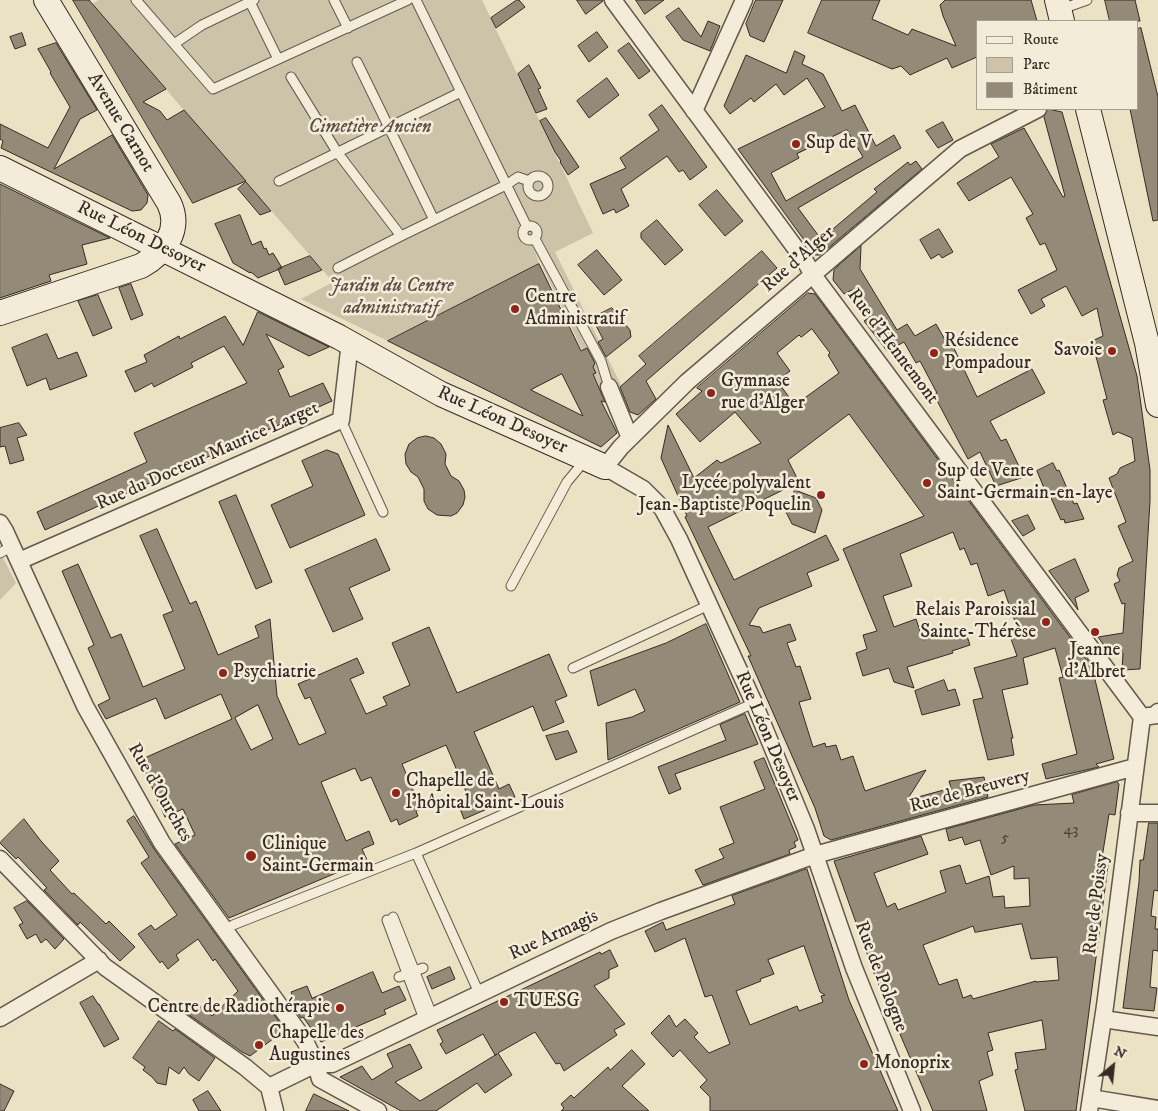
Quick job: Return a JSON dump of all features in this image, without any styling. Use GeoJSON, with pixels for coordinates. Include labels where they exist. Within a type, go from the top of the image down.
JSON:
{"type":"FeatureCollection","features":[{"type":"Feature","properties":{"kind":"street","name":"Avenue Carnot"},"geometry":{"type":"LineString","coordinates":[[46,0],[174,212],[174,224],[163,249]]}},
{"type":"Feature","properties":{"kind":"street","name":"Rue d'Hennemont"},"geometry":{"type":"LineString","coordinates":[[613,0],[805,261],[813,275],[1152,714]]}},
{"type":"Feature","properties":{"kind":"street"},"geometry":{"type":"LineString","coordinates":[[694,111],[744,0]]}},
{"type":"Feature","properties":{"kind":"street","name":"Rue d'Alger"},"geometry":{"type":"LineString","coordinates":[[596,463],[630,438],[687,382],[960,149],[1036,110]]}},
{"type":"Feature","properties":{"kind":"street"},"geometry":{"type":"LineString","coordinates":[[1088,110],[1153,339],[1158,404]]}},
{"type":"Feature","properties":{"kind":"street","name":"Rue Léon Desoyer"},"geometry":{"type":"LineString","coordinates":[[0,168],[350,342],[441,394],[596,463],[643,490],[662,508],[679,539],[754,703],[815,855]]}},
{"type":"Feature","properties":{"kind":"street"},"geometry":{"type":"LineString","coordinates":[[0,313],[141,266],[152,260],[163,249]]}},
{"type":"Feature","properties":{"kind":"street","name":"Rue du Docteur Maurice Larget"},"geometry":{"type":"LineString","coordinates":[[19,561],[341,420],[350,342]]}},
{"type":"Feature","properties":{"kind":"street"},"geometry":{"type":"LineString","coordinates":[[608,387],[630,438]]}},
{"type":"Feature","properties":{"kind":"street","name":"Rue d'Ourches"},"geometry":{"type":"LineString","coordinates":[[0,523],[6,550],[19,561],[85,706],[162,843],[305,1042],[316,1064],[320,1079],[378,1111]]}},
{"type":"Feature","properties":{"kind":"street","name":"Rue de Poissy"},"geometry":{"type":"LineString","coordinates":[[1090,1104],[1103,1019],[1135,767],[1152,714]]}},
{"type":"Feature","properties":{"kind":"street","name":"Rue de Breuvery"},"geometry":{"type":"LineString","coordinates":[[815,855],[1135,767]]}},
{"type":"Feature","properties":{"kind":"street"},"geometry":{"type":"LineString","coordinates":[[1129,813],[1158,813]]}},
{"type":"Feature","properties":{"kind":"street","name":"Rue Armagis"},"geometry":{"type":"LineString","coordinates":[[269,1087],[316,1064],[332,1064],[617,928],[815,855]]}},
{"type":"Feature","properties":{"kind":"street","name":"Rue de Pologne"},"geometry":{"type":"LineString","coordinates":[[815,855],[854,968],[912,1111]]}},
{"type":"Feature","properties":{"kind":"street"},"geometry":{"type":"LineString","coordinates":[[0,859],[105,967],[245,1067],[269,1087],[275,1111]]}},
{"type":"Feature","properties":{"kind":"street"},"geometry":{"type":"LineString","coordinates":[[0,1018],[99,960]]}},
{"type":"Feature","properties":{"kind":"street"},"geometry":{"type":"LineString","coordinates":[[1103,1019],[1158,1027]]}},
{"type":"Feature","properties":{"kind":"street"},"geometry":{"type":"LineString","coordinates":[[1090,1104],[1158,1109]]}},
{"type":"Feature","properties":{"kind":"lane"},"geometry":{"type":"LineString","coordinates":[[136,0],[214,89],[408,0]]}},
{"type":"Feature","properties":{"kind":"lane"},"geometry":{"type":"LineString","coordinates":[[334,0],[348,28]]}},
{"type":"Feature","properties":{"kind":"lane"},"geometry":{"type":"LineString","coordinates":[[416,0],[527,227],[531,226],[537,231],[535,239],[601,361],[608,387]]}},
{"type":"Feature","properties":{"kind":"lane"},"geometry":{"type":"LineString","coordinates":[[1059,10],[1087,0]]}},
{"type":"Feature","properties":{"kind":"lane"},"geometry":{"type":"LineString","coordinates":[[174,44],[202,25],[251,1],[278,60]]}},
{"type":"Feature","properties":{"kind":"lane"},"geometry":{"type":"LineString","coordinates":[[357,62],[434,220]]}},
{"type":"Feature","properties":{"kind":"lane"},"geometry":{"type":"LineString","coordinates":[[291,77],[337,152],[401,236]]}},
{"type":"Feature","properties":{"kind":"lane"},"geometry":{"type":"LineString","coordinates":[[279,181],[461,92]]}},
{"type":"Feature","properties":{"kind":"lane"},"geometry":{"type":"LineString","coordinates":[[338,268],[506,185],[518,177],[529,181]]}},
{"type":"Feature","properties":{"kind":"lane"},"geometry":{"type":"LineString","coordinates":[[341,420],[383,512]]}},
{"type":"Feature","properties":{"kind":"lane"},"geometry":{"type":"LineString","coordinates":[[511,586],[568,482],[596,463]]}},
{"type":"Feature","properties":{"kind":"lane"},"geometry":{"type":"LineString","coordinates":[[573,668],[709,604]]}},
{"type":"Feature","properties":{"kind":"lane"},"geometry":{"type":"LineString","coordinates":[[225,930],[233,925],[416,853],[754,703]]}},
{"type":"Feature","properties":{"kind":"lane"},"geometry":{"type":"LineString","coordinates":[[416,853],[478,993]]}},
{"type":"Feature","properties":{"kind":"lane"},"geometry":{"type":"LineString","coordinates":[[390,918],[428,1017]]}},
{"type":"Feature","properties":{"kind":"green space","name":"Cimetière Ancien"},"geometry":{"type":"Polygon","coordinates":[[[99,0],[482,0],[593,233],[555,252],[621,385],[617,389],[615,384],[601,390],[535,251],[539,264],[388,341],[301,299],[333,282],[92,4],[99,0]]]}},
{"type":"Feature","properties":{"kind":"green space"},"geometry":{"type":"Polygon","coordinates":[[[0,552],[16,583],[0,600],[0,552]]]}},
{"type":"Feature","properties":{"kind":"building"},"geometry":{"type":"Polygon","coordinates":[[[73,0],[89,0],[166,89],[143,102],[160,111],[167,120],[184,110],[246,181],[193,203],[73,0]]]}},
{"type":"Feature","properties":{"kind":"building"},"geometry":{"type":"Polygon","coordinates":[[[517,0],[525,7],[496,28],[491,18],[517,0]]]}},
{"type":"Feature","properties":{"kind":"building"},"geometry":{"type":"Polygon","coordinates":[[[577,0],[603,0],[603,1],[586,14],[577,0]]]}},
{"type":"Feature","properties":{"kind":"building"},"geometry":{"type":"Polygon","coordinates":[[[636,0],[664,0],[645,14],[636,0]]]}},
{"type":"Feature","properties":{"kind":"building"},"geometry":{"type":"Polygon","coordinates":[[[756,0],[783,0],[764,42],[750,36],[746,24],[756,0]]]}},
{"type":"Feature","properties":{"kind":"building"},"geometry":{"type":"Polygon","coordinates":[[[822,0],[880,0],[872,19],[908,35],[912,29],[956,46],[940,5],[945,0],[1031,0],[1037,20],[976,20],[976,57],[952,68],[947,58],[910,75],[901,66],[892,69],[808,33],[822,0]]]}},
{"type":"Feature","properties":{"kind":"building"},"geometry":{"type":"Polygon","coordinates":[[[1105,0],[1135,0],[1140,21],[1110,20],[1105,0]]]}},
{"type":"Feature","properties":{"kind":"building"},"geometry":{"type":"Polygon","coordinates":[[[679,8],[701,37],[708,21],[720,26],[710,51],[683,40],[666,17],[679,8]]]}},
{"type":"Feature","properties":{"kind":"building"},"geometry":{"type":"Polygon","coordinates":[[[1141,28],[1158,97],[1158,220],[1153,221],[1130,110],[1138,110],[1138,29],[1141,28]]]}},
{"type":"Feature","properties":{"kind":"building"},"geometry":{"type":"Polygon","coordinates":[[[597,32],[608,47],[589,62],[578,46],[597,32]]]}},
{"type":"Feature","properties":{"kind":"building"},"geometry":{"type":"Polygon","coordinates":[[[22,33],[26,45],[15,49],[10,37],[22,33]]]}},
{"type":"Feature","properties":{"kind":"building"},"geometry":{"type":"Polygon","coordinates":[[[56,43],[97,110],[80,119],[54,169],[112,135],[148,195],[147,203],[141,210],[132,211],[1,148],[3,141],[0,139],[0,124],[48,148],[70,107],[38,49],[56,43]]]}},
{"type":"Feature","properties":{"kind":"building"},"geometry":{"type":"Polygon","coordinates":[[[629,43],[650,71],[639,79],[618,51],[629,43]]]}},
{"type":"Feature","properties":{"kind":"building"},"geometry":{"type":"Polygon","coordinates":[[[795,51],[805,56],[802,64],[823,74],[842,111],[855,105],[876,146],[894,135],[901,148],[798,208],[821,239],[877,192],[874,189],[908,162],[910,165],[916,161],[922,169],[820,255],[815,255],[738,149],[825,107],[807,78],[784,95],[776,84],[754,102],[751,98],[730,114],[724,106],[746,55],[786,73],[795,51]],[[847,130],[797,154],[799,158],[771,173],[786,201],[863,157],[847,130]]]}},
{"type":"Feature","properties":{"kind":"building"},"geometry":{"type":"Polygon","coordinates":[[[529,65],[541,88],[538,89],[547,109],[536,113],[518,74],[529,65]]]}},
{"type":"Feature","properties":{"kind":"building"},"geometry":{"type":"Polygon","coordinates":[[[607,78],[619,95],[589,118],[577,101],[607,78]]]}},
{"type":"Feature","properties":{"kind":"building"},"geometry":{"type":"Polygon","coordinates":[[[662,105],[707,167],[690,180],[683,170],[679,172],[667,156],[621,189],[629,206],[616,213],[614,209],[603,214],[590,184],[626,168],[620,158],[659,130],[649,115],[662,105]]]}},
{"type":"Feature","properties":{"kind":"building"},"geometry":{"type":"Polygon","coordinates":[[[1048,110],[1062,112],[1137,376],[1150,470],[1150,501],[1140,669],[1122,670],[1123,653],[1111,655],[1098,637],[1123,633],[1125,603],[1122,604],[1114,584],[1120,581],[1117,575],[1119,568],[1133,561],[1118,526],[1126,522],[1109,478],[1117,474],[1120,468],[1135,461],[1132,438],[1118,432],[1113,435],[1103,400],[1107,399],[1092,341],[1103,336],[1097,308],[1082,316],[1066,286],[1041,299],[1045,306],[1031,314],[1018,290],[1057,270],[1045,243],[1040,245],[1026,218],[1033,214],[1011,177],[969,201],[957,183],[999,157],[991,144],[1024,128],[1063,197],[1065,196],[1044,117],[1048,110]]]}},
{"type":"Feature","properties":{"kind":"building"},"geometry":{"type":"Polygon","coordinates":[[[546,118],[579,167],[568,175],[540,121],[546,118]]]}},
{"type":"Feature","properties":{"kind":"building"},"geometry":{"type":"Polygon","coordinates":[[[943,122],[953,140],[938,148],[926,131],[943,122]]]}},
{"type":"Feature","properties":{"kind":"building"},"geometry":{"type":"Polygon","coordinates":[[[246,182],[271,211],[260,215],[238,189],[246,182]]]}},
{"type":"Feature","properties":{"kind":"building"},"geometry":{"type":"Polygon","coordinates":[[[0,184],[110,238],[82,245],[87,264],[49,275],[51,281],[0,298],[0,184]]]}},
{"type":"Feature","properties":{"kind":"building"},"geometry":{"type":"Polygon","coordinates":[[[717,190],[743,221],[725,236],[699,205],[717,190]]]}},
{"type":"Feature","properties":{"kind":"building"},"geometry":{"type":"Polygon","coordinates":[[[240,215],[252,245],[261,241],[264,249],[266,248],[269,255],[273,253],[282,268],[258,278],[251,272],[233,263],[215,224],[240,215]]]}},
{"type":"Feature","properties":{"kind":"building"},"geometry":{"type":"Polygon","coordinates":[[[657,220],[683,250],[665,265],[641,238],[641,233],[657,220]]]}},
{"type":"Feature","properties":{"kind":"building"},"geometry":{"type":"Polygon","coordinates":[[[939,229],[953,252],[942,258],[939,254],[931,259],[920,240],[939,229]]]}},
{"type":"Feature","properties":{"kind":"building"},"geometry":{"type":"Polygon","coordinates":[[[861,246],[860,269],[897,330],[907,324],[915,336],[936,324],[948,345],[952,344],[977,397],[1032,369],[1045,393],[990,421],[1001,441],[1006,439],[1024,477],[996,486],[980,452],[968,459],[934,395],[937,393],[920,361],[916,363],[904,342],[887,351],[864,321],[870,317],[852,290],[844,294],[833,280],[834,270],[861,246]]]}},
{"type":"Feature","properties":{"kind":"building"},"geometry":{"type":"Polygon","coordinates":[[[597,250],[622,280],[604,295],[578,265],[597,250]]]}},
{"type":"Feature","properties":{"kind":"building"},"geometry":{"type":"Polygon","coordinates":[[[762,251],[777,268],[646,381],[656,399],[638,415],[630,412],[620,387],[646,364],[639,356],[762,251]]]}},
{"type":"Feature","properties":{"kind":"building"},"geometry":{"type":"Polygon","coordinates":[[[310,256],[322,270],[285,285],[278,269],[310,256]]]}},
{"type":"Feature","properties":{"kind":"building","name":"Centre Administratif"},"geometry":{"type":"Polygon","coordinates":[[[539,264],[581,351],[587,348],[595,363],[593,367],[596,373],[593,374],[605,402],[601,401],[617,433],[601,447],[388,341],[539,264]],[[562,374],[531,390],[583,416],[562,374]]]}},
{"type":"Feature","properties":{"kind":"building"},"geometry":{"type":"Polygon","coordinates":[[[131,284],[143,315],[131,320],[119,288],[131,284]]]}},
{"type":"Feature","properties":{"kind":"building"},"geometry":{"type":"Polygon","coordinates":[[[808,293],[815,294],[1092,667],[1114,759],[1096,764],[1099,767],[1046,779],[1042,764],[1077,754],[1059,678],[1063,677],[1055,648],[1023,658],[1028,684],[1002,690],[1013,738],[1011,738],[1014,755],[988,760],[973,700],[983,698],[974,668],[1017,656],[1009,633],[1018,630],[1004,590],[988,596],[977,563],[971,565],[964,548],[960,550],[953,532],[900,554],[912,586],[883,596],[894,627],[916,619],[923,640],[964,627],[970,645],[952,651],[953,653],[907,667],[914,688],[894,682],[889,668],[863,676],[856,653],[867,649],[863,635],[877,631],[843,549],[924,516],[849,414],[788,460],[798,480],[787,488],[708,527],[734,580],[826,535],[839,560],[807,573],[812,586],[759,608],[749,625],[760,627],[763,633],[790,624],[796,640],[787,643],[796,667],[800,666],[811,699],[799,702],[813,747],[825,743],[826,747],[836,745],[841,760],[853,756],[865,791],[926,770],[907,800],[951,788],[949,781],[984,777],[988,797],[831,840],[824,836],[815,808],[748,656],[751,656],[685,517],[687,516],[661,458],[668,425],[694,478],[717,460],[721,463],[761,443],[735,412],[700,442],[676,414],[702,391],[697,388],[808,293]],[[812,329],[801,337],[799,335],[777,353],[790,371],[777,381],[795,405],[839,373],[828,355],[830,353],[812,329]]]}},
{"type":"Feature","properties":{"kind":"building"},"geometry":{"type":"Polygon","coordinates":[[[98,295],[112,328],[93,336],[78,301],[98,295]]]}},
{"type":"Feature","properties":{"kind":"building"},"geometry":{"type":"Polygon","coordinates":[[[612,308],[630,330],[631,337],[606,357],[598,342],[603,339],[592,318],[612,308]]]}},
{"type":"Feature","properties":{"kind":"building"},"geometry":{"type":"Polygon","coordinates":[[[258,312],[329,347],[309,356],[266,334],[284,367],[278,370],[290,397],[323,383],[332,401],[45,530],[37,512],[147,462],[134,433],[247,383],[224,346],[191,363],[193,367],[154,387],[152,383],[135,392],[125,371],[147,362],[144,355],[179,336],[180,339],[225,316],[243,345],[258,312]]]}},
{"type":"Feature","properties":{"kind":"building"},"geometry":{"type":"Polygon","coordinates":[[[47,334],[58,359],[77,352],[87,376],[50,390],[46,378],[27,386],[12,348],[47,334]]]}},
{"type":"Feature","properties":{"kind":"building"},"geometry":{"type":"Polygon","coordinates":[[[19,423],[27,435],[17,438],[24,460],[10,464],[5,446],[0,447],[0,428],[19,423]]]}},
{"type":"Feature","properties":{"kind":"building"},"geometry":{"type":"Polygon","coordinates":[[[426,436],[434,438],[441,444],[446,454],[445,464],[451,476],[459,481],[464,490],[463,505],[457,513],[451,516],[437,515],[428,509],[424,501],[424,489],[418,477],[411,472],[406,464],[405,454],[409,444],[417,438],[426,436]]]}},
{"type":"Feature","properties":{"kind":"building"},"geometry":{"type":"Polygon","coordinates":[[[327,450],[338,454],[365,515],[290,548],[271,505],[313,486],[302,461],[327,450]]]}},
{"type":"Feature","properties":{"kind":"building"},"geometry":{"type":"Polygon","coordinates":[[[1053,463],[1057,471],[1059,470],[1074,504],[1077,503],[1084,519],[1065,523],[1064,519],[1061,520],[1037,471],[1053,463]]]}},
{"type":"Feature","properties":{"kind":"building"},"geometry":{"type":"Polygon","coordinates":[[[795,490],[816,498],[822,510],[815,533],[792,524],[786,512],[795,490]]]}},
{"type":"Feature","properties":{"kind":"building"},"geometry":{"type":"Polygon","coordinates":[[[236,495],[272,582],[256,589],[219,502],[236,495]]]}},
{"type":"Feature","properties":{"kind":"building"},"geometry":{"type":"Polygon","coordinates":[[[1028,515],[1035,529],[1023,536],[1012,521],[1028,515]]]}},
{"type":"Feature","properties":{"kind":"building"},"geometry":{"type":"Polygon","coordinates":[[[157,529],[190,604],[196,601],[218,655],[259,637],[255,626],[270,619],[277,696],[299,745],[326,733],[310,697],[305,699],[298,684],[357,658],[364,673],[350,679],[366,714],[387,705],[383,697],[410,685],[392,643],[429,627],[457,693],[549,654],[567,696],[555,701],[564,722],[543,731],[533,706],[474,732],[499,789],[509,784],[515,797],[464,819],[459,806],[470,801],[446,745],[402,764],[421,809],[416,811],[418,816],[399,825],[397,819],[391,822],[371,777],[361,781],[355,768],[321,782],[346,841],[369,831],[374,844],[362,849],[367,860],[229,918],[175,844],[195,835],[183,809],[165,817],[140,760],[232,719],[221,694],[165,719],[156,698],[106,719],[98,705],[110,699],[88,648],[94,645],[62,571],[78,564],[111,638],[121,634],[143,687],[185,669],[163,615],[173,611],[140,536],[157,529]],[[258,705],[235,718],[251,750],[273,739],[258,705]]]}},
{"type":"Feature","properties":{"kind":"building"},"geometry":{"type":"Polygon","coordinates":[[[376,539],[390,570],[349,588],[363,619],[333,632],[305,570],[376,539]]]}},
{"type":"Feature","properties":{"kind":"building"},"geometry":{"type":"Polygon","coordinates":[[[1075,559],[1089,591],[1075,598],[1078,610],[1049,571],[1075,559]]]}},
{"type":"Feature","properties":{"kind":"building"},"geometry":{"type":"Polygon","coordinates":[[[706,624],[740,702],[608,760],[606,723],[632,717],[645,711],[635,689],[598,706],[590,671],[666,643],[706,624]]]}},
{"type":"Feature","properties":{"kind":"building"},"geometry":{"type":"Polygon","coordinates":[[[944,680],[948,691],[955,689],[960,705],[922,715],[915,691],[944,680]]]}},
{"type":"Feature","properties":{"kind":"building"},"geometry":{"type":"Polygon","coordinates":[[[745,714],[758,744],[675,774],[681,789],[669,794],[658,767],[726,740],[720,725],[745,714]]]}},
{"type":"Feature","properties":{"kind":"building"},"geometry":{"type":"Polygon","coordinates":[[[568,731],[577,752],[556,760],[546,736],[568,731]]]}},
{"type":"Feature","properties":{"kind":"building"},"geometry":{"type":"Polygon","coordinates":[[[764,758],[798,840],[794,842],[796,847],[789,850],[790,854],[703,885],[695,870],[724,858],[719,849],[734,843],[720,807],[765,789],[754,762],[764,758]]]}},
{"type":"Feature","properties":{"kind":"building"},"geometry":{"type":"Polygon","coordinates":[[[1117,782],[1119,784],[1115,815],[1109,814],[1102,858],[1109,858],[1076,1111],[1025,1111],[1015,1070],[1018,1069],[1015,1053],[1046,1049],[1042,1020],[988,1033],[993,1050],[987,1052],[993,1075],[979,1081],[987,1111],[933,1111],[875,976],[834,861],[921,836],[928,854],[874,873],[887,907],[895,903],[898,910],[946,892],[940,871],[960,865],[966,884],[989,876],[993,897],[1004,896],[1005,908],[1030,906],[1029,878],[1014,879],[1014,866],[991,875],[980,840],[965,845],[962,837],[949,841],[946,829],[1034,805],[1074,803],[1072,795],[1117,782]],[[1022,924],[975,932],[973,926],[923,945],[939,985],[957,979],[963,998],[971,995],[973,999],[1036,981],[1059,980],[1057,957],[1031,959],[1022,924]]]}},
{"type":"Feature","properties":{"kind":"building"},"geometry":{"type":"Polygon","coordinates":[[[134,816],[154,849],[285,1030],[250,1056],[188,1014],[197,1003],[212,1016],[238,991],[215,959],[213,961],[198,939],[176,955],[179,960],[168,969],[162,961],[160,963],[138,934],[151,925],[155,930],[177,915],[141,863],[149,857],[127,821],[134,816]]]}},
{"type":"Feature","properties":{"kind":"building"},"geometry":{"type":"Polygon","coordinates":[[[24,819],[59,861],[50,870],[72,894],[74,893],[106,924],[109,921],[135,947],[120,961],[80,922],[78,925],[44,890],[47,888],[18,857],[16,859],[0,843],[24,819]]]}},
{"type":"Feature","properties":{"kind":"building"},"geometry":{"type":"Polygon","coordinates":[[[1149,823],[1158,823],[1158,891],[1154,890],[1151,916],[1156,917],[1155,929],[1158,929],[1158,951],[1153,950],[1150,987],[1157,988],[1154,1011],[1123,1008],[1139,882],[1140,860],[1143,860],[1149,823]]]}},
{"type":"Feature","properties":{"kind":"building"},"geometry":{"type":"Polygon","coordinates":[[[807,869],[849,1000],[898,1111],[710,1111],[710,1097],[700,1087],[707,1080],[680,1050],[673,1057],[651,1033],[669,1015],[676,1027],[685,1019],[698,1033],[694,1037],[709,1053],[730,1044],[712,995],[705,997],[685,938],[655,952],[645,931],[663,922],[666,930],[735,904],[732,896],[807,869]],[[804,946],[768,960],[774,974],[736,991],[750,1025],[797,1006],[799,1011],[823,1002],[821,996],[825,995],[820,992],[804,946]]]}},
{"type":"Feature","properties":{"kind":"building"},"geometry":{"type":"Polygon","coordinates":[[[27,901],[64,939],[55,949],[46,939],[41,943],[36,934],[27,939],[19,925],[23,923],[14,908],[27,901]]]}},
{"type":"Feature","properties":{"kind":"building"},"geometry":{"type":"Polygon","coordinates":[[[610,950],[618,966],[609,970],[609,978],[594,986],[625,1024],[614,1030],[617,1035],[564,1071],[560,1063],[556,1064],[535,1032],[498,1053],[512,1075],[485,1093],[477,1083],[436,1111],[401,1111],[340,1077],[362,1066],[372,1080],[393,1067],[387,1054],[410,1044],[422,1068],[395,1082],[420,1101],[497,1054],[495,1055],[483,1034],[446,1054],[440,1044],[443,1042],[437,1030],[600,952],[601,954],[610,950]]]}},
{"type":"Feature","properties":{"kind":"building"},"geometry":{"type":"Polygon","coordinates":[[[450,967],[455,979],[432,989],[427,977],[450,967]]]}},
{"type":"Feature","properties":{"kind":"building","name":"Centre de Radiothérapie"},"geometry":{"type":"Polygon","coordinates":[[[373,972],[382,993],[399,986],[406,1000],[384,1010],[386,1014],[321,1042],[303,1017],[301,1018],[292,1006],[296,1005],[291,992],[307,986],[312,998],[373,972]]]}},
{"type":"Feature","properties":{"kind":"building"},"geometry":{"type":"Polygon","coordinates":[[[93,996],[119,1039],[104,1047],[80,1003],[93,996]]]}},
{"type":"Feature","properties":{"kind":"building"},"geometry":{"type":"Polygon","coordinates":[[[159,1021],[173,1031],[175,1029],[215,1058],[199,1081],[189,1074],[184,1067],[179,1074],[169,1067],[166,1085],[157,1083],[143,1070],[145,1067],[133,1058],[159,1021]]]}},
{"type":"Feature","properties":{"kind":"building"},"geometry":{"type":"Polygon","coordinates":[[[632,1050],[645,1064],[622,1086],[649,1111],[561,1111],[564,1108],[561,1104],[571,1095],[574,1098],[608,1067],[610,1070],[632,1050]]]}},
{"type":"Feature","properties":{"kind":"building"},"geometry":{"type":"Polygon","coordinates":[[[0,1084],[14,1091],[4,1111],[0,1111],[0,1084]]]}},
{"type":"Feature","properties":{"kind":"building"},"geometry":{"type":"Polygon","coordinates":[[[208,1091],[221,1111],[199,1111],[193,1100],[208,1091]]]}},
{"type":"Feature","properties":{"kind":"building"},"geometry":{"type":"Polygon","coordinates":[[[314,1094],[349,1111],[306,1111],[314,1094]]]}},
{"type":"Feature","properties":{"kind":"place","name":"Sup de V"},"geometry":{"type":"Point","coordinates":[796,144]}},
{"type":"Feature","properties":{"kind":"place","name":"Centre Administratif"},"geometry":{"type":"Point","coordinates":[515,309]}},
{"type":"Feature","properties":{"kind":"place","name":"Savoie"},"geometry":{"type":"Point","coordinates":[1112,351]}},
{"type":"Feature","properties":{"kind":"place","name":"Résidence Pompadour"},"geometry":{"type":"Point","coordinates":[934,353]}},
{"type":"Feature","properties":{"kind":"place","name":"Gymnase rue d'Alger"},"geometry":{"type":"Point","coordinates":[711,393]}},
{"type":"Feature","properties":{"kind":"place","name":"Sup de Vente Saint-Germain-en-laye"},"geometry":{"type":"Point","coordinates":[927,483]}},
{"type":"Feature","properties":{"kind":"place","name":"Lycée polyvalent Jean-Baptiste Poquelin"},"geometry":{"type":"Point","coordinates":[821,495]}},
{"type":"Feature","properties":{"kind":"place","name":"Relais Paroissial Sainte-Thérèse"},"geometry":{"type":"Point","coordinates":[1046,622]}},
{"type":"Feature","properties":{"kind":"place","name":"Jeanne d’Albret"},"geometry":{"type":"Point","coordinates":[1095,632]}},
{"type":"Feature","properties":{"kind":"place","name":"Psychiatrie"},"geometry":{"type":"Point","coordinates":[223,673]}},
{"type":"Feature","properties":{"kind":"place","name":"Chapelle de l'hôpital Saint-Louis"},"geometry":{"type":"Point","coordinates":[396,793]}},
{"type":"Feature","properties":{"kind":"place","name":"Clinique Saint-Germain"},"geometry":{"type":"Point","coordinates":[251,856]}},
{"type":"Feature","properties":{"kind":"place","name":"TUESG"},"geometry":{"type":"Point","coordinates":[504,1002]}},
{"type":"Feature","properties":{"kind":"place","name":"Centre de Radiothérapie"},"geometry":{"type":"Point","coordinates":[340,1008]}},
{"type":"Feature","properties":{"kind":"place","name":"Chapelle des Augustines"},"geometry":{"type":"Point","coordinates":[259,1045]}},
{"type":"Feature","properties":{"kind":"place","name":"Monoprix"},"geometry":{"type":"Point","coordinates":[864,1064]}},
{"type":"Feature","properties":{"kind":"park label","name":"Jardin du Centre administratif"},"geometry":{"type":"Point","coordinates":[391,298]}}]}
